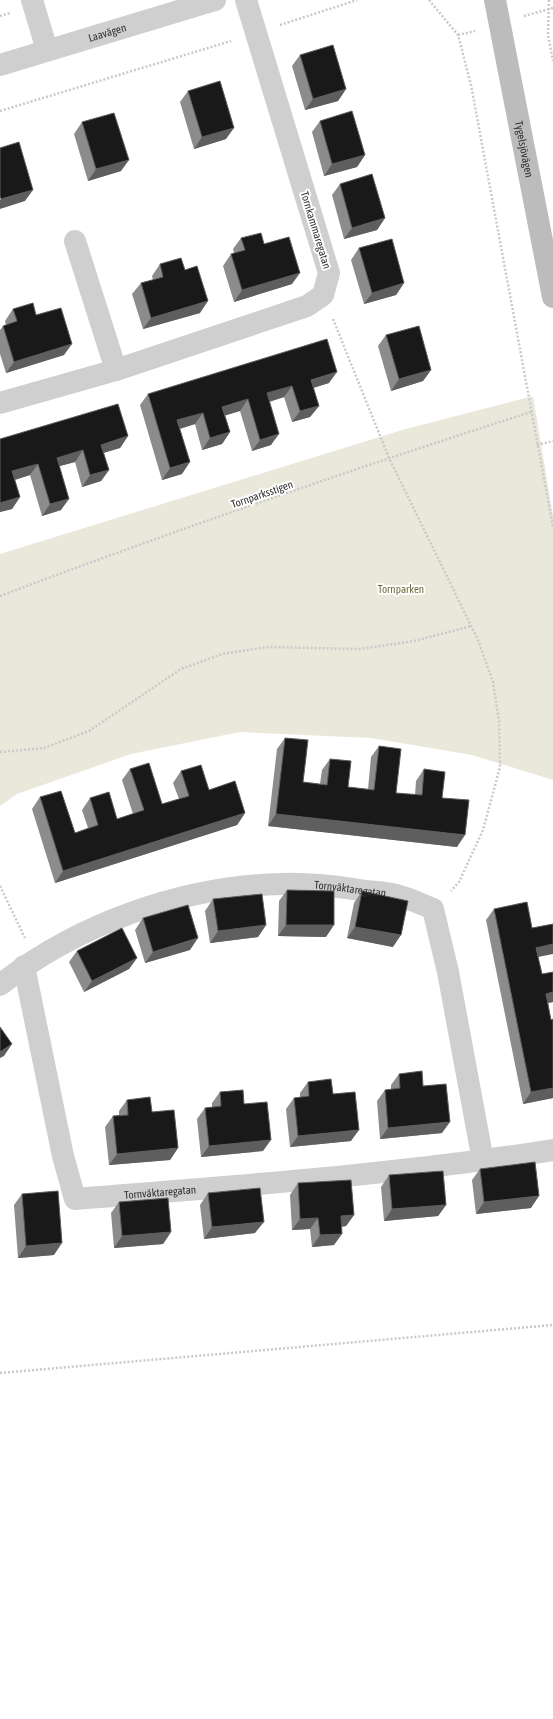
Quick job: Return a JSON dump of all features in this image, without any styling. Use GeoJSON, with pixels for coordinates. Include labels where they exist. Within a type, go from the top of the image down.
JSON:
{"type":"FeatureCollection","features":[{"type":"Feature","properties":{"kind":"main road","name":"Tygelsjövägen"},"geometry":{"type":"LineString","coordinates":[[495,0],[553,298]]}},
{"type":"Feature","properties":{"kind":"street"},"geometry":{"type":"LineString","coordinates":[[32,0],[47,50]]}},
{"type":"Feature","properties":{"kind":"street","name":"Laavägen"},"geometry":{"type":"LineString","coordinates":[[0,65],[215,0]]}},
{"type":"Feature","properties":{"kind":"street","name":"Tornkammaregatan"},"geometry":{"type":"LineString","coordinates":[[246,0],[329,272],[323,295]]}},
{"type":"Feature","properties":{"kind":"street"},"geometry":{"type":"LineString","coordinates":[[75,241],[116,370]]}},
{"type":"Feature","properties":{"kind":"street"},"geometry":{"type":"LineString","coordinates":[[0,403],[116,370],[307,306],[323,295]]}},
{"type":"Feature","properties":{"kind":"street","name":"Tornväktaregatan"},"geometry":{"type":"LineString","coordinates":[[0,985],[30,962],[74,938],[138,910],[203,893],[250,886],[282,884],[329,885],[396,895],[433,909]]}},
{"type":"Feature","properties":{"kind":"street"},"geometry":{"type":"LineString","coordinates":[[433,909],[448,972],[483,1161]]}},
{"type":"Feature","properties":{"kind":"street","name":"Tornväktaregatan"},"geometry":{"type":"LineString","coordinates":[[30,962],[63,1156],[76,1199],[257,1184],[483,1161],[553,1150]]}},
{"type":"Feature","properties":{"kind":"path"},"geometry":{"type":"LineString","coordinates":[[0,111],[256,34],[357,0]]}},
{"type":"Feature","properties":{"kind":"path"},"geometry":{"type":"LineString","coordinates":[[429,0],[458,35],[471,85],[553,527]]}},
{"type":"Feature","properties":{"kind":"path"},"geometry":{"type":"LineString","coordinates":[[548,0],[548,35],[553,61]]}},
{"type":"Feature","properties":{"kind":"path"},"geometry":{"type":"LineString","coordinates":[[323,295],[389,458],[472,626],[494,682],[499,721],[500,767],[483,830],[460,882],[433,909]]}},
{"type":"Feature","properties":{"kind":"path","name":"Tornparksstigen"},"geometry":{"type":"LineString","coordinates":[[0,596],[82,565],[389,458],[531,412]]}},
{"type":"Feature","properties":{"kind":"path"},"geometry":{"type":"LineString","coordinates":[[537,444],[553,441]]}},
{"type":"Feature","properties":{"kind":"path"},"geometry":{"type":"LineString","coordinates":[[0,752],[44,748],[89,731],[182,669],[222,654],[267,647],[360,649],[414,641],[472,626]]}},
{"type":"Feature","properties":{"kind":"path"},"geometry":{"type":"LineString","coordinates":[[0,886],[30,962]]}},
{"type":"Feature","properties":{"kind":"path"},"geometry":{"type":"LineString","coordinates":[[0,1373],[553,1325]]}},
{"type":"Feature","properties":{"kind":"green space","name":"Tornparken"},"geometry":{"type":"Polygon","coordinates":[[[533,396],[553,516],[553,780],[472,755],[371,738],[240,732],[131,754],[17,794],[0,806],[0,554],[402,430],[533,396]]]}},
{"type":"Feature","properties":{"kind":"building"},"geometry":{"type":"Polygon","coordinates":[[[333,45],[346,89],[313,99],[300,55],[333,45]]]}},
{"type":"Feature","properties":{"kind":"building"},"geometry":{"type":"Polygon","coordinates":[[[220,81],[234,128],[202,137],[188,91],[220,81]]]}},
{"type":"Feature","properties":{"kind":"building"},"geometry":{"type":"Polygon","coordinates":[[[352,111],[365,155],[332,164],[320,121],[352,111]]]}},
{"type":"Feature","properties":{"kind":"building"},"geometry":{"type":"Polygon","coordinates":[[[114,113],[129,160],[96,169],[82,122],[114,113]]]}},
{"type":"Feature","properties":{"kind":"building"},"geometry":{"type":"Polygon","coordinates":[[[19,142],[33,190],[1,199],[0,148],[19,142]]]}},
{"type":"Feature","properties":{"kind":"building"},"geometry":{"type":"Polygon","coordinates":[[[372,174],[385,218],[352,228],[340,184],[372,174]]]}},
{"type":"Feature","properties":{"kind":"building"},"geometry":{"type":"Polygon","coordinates":[[[261,233],[264,244],[289,237],[300,273],[242,290],[231,254],[245,250],[241,238],[261,233]]]}},
{"type":"Feature","properties":{"kind":"building"},"geometry":{"type":"Polygon","coordinates":[[[392,239],[404,283],[372,293],[359,248],[392,239]]]}},
{"type":"Feature","properties":{"kind":"building"},"geometry":{"type":"Polygon","coordinates":[[[181,258],[185,270],[197,266],[208,301],[151,318],[141,283],[163,277],[160,264],[181,258]]]}},
{"type":"Feature","properties":{"kind":"building"},"geometry":{"type":"Polygon","coordinates":[[[33,303],[36,315],[61,308],[72,344],[14,362],[3,326],[17,321],[13,309],[33,303]]]}},
{"type":"Feature","properties":{"kind":"building"},"geometry":{"type":"Polygon","coordinates":[[[419,326],[431,370],[399,379],[386,335],[419,326]]]}},
{"type":"Feature","properties":{"kind":"building"},"geometry":{"type":"Polygon","coordinates":[[[327,339],[337,372],[311,380],[319,406],[300,411],[292,386],[267,393],[279,434],[260,440],[248,399],[222,407],[230,432],[210,438],[203,413],[177,420],[190,462],[170,468],[148,394],[327,339]]]}},
{"type":"Feature","properties":{"kind":"building"},"geometry":{"type":"Polygon","coordinates":[[[118,404],[128,436],[101,445],[109,470],[90,475],[83,450],[57,458],[69,499],[50,504],[38,464],[12,471],[20,497],[0,503],[0,439],[118,404]]]}},
{"type":"Feature","properties":{"kind":"building"},"geometry":{"type":"Polygon","coordinates":[[[285,738],[308,740],[303,782],[327,785],[330,759],[351,761],[348,787],[374,790],[379,746],[401,749],[396,793],[422,795],[424,769],[445,772],[442,798],[469,800],[465,835],[276,814],[285,738]]]}},
{"type":"Feature","properties":{"kind":"building"},"geometry":{"type":"Polygon","coordinates":[[[149,763],[162,804],[189,796],[181,771],[201,765],[209,790],[235,781],[245,813],[63,871],[40,797],[61,791],[75,833],[98,825],[90,798],[109,792],[117,819],[144,810],[130,769],[149,763]]]}},
{"type":"Feature","properties":{"kind":"building"},"geometry":{"type":"Polygon","coordinates":[[[287,890],[334,891],[334,925],[286,925],[287,890]]]}},
{"type":"Feature","properties":{"kind":"building"},"geometry":{"type":"Polygon","coordinates":[[[362,891],[408,901],[401,935],[355,927],[362,891]]]}},
{"type":"Feature","properties":{"kind":"building"},"geometry":{"type":"Polygon","coordinates":[[[262,894],[266,925],[218,931],[213,899],[262,894]]]}},
{"type":"Feature","properties":{"kind":"building"},"geometry":{"type":"Polygon","coordinates":[[[527,902],[532,928],[553,924],[553,944],[536,948],[542,974],[553,972],[553,992],[546,994],[551,1020],[553,1019],[553,1088],[531,1092],[494,909],[527,902]]]}},
{"type":"Feature","properties":{"kind":"building"},"geometry":{"type":"Polygon","coordinates":[[[188,905],[198,938],[153,952],[143,918],[188,905]]]}},
{"type":"Feature","properties":{"kind":"building"},"geometry":{"type":"Polygon","coordinates":[[[122,928],[137,958],[92,981],[77,951],[122,928]]]}},
{"type":"Feature","properties":{"kind":"building"},"geometry":{"type":"Polygon","coordinates":[[[0,1027],[12,1044],[0,1052],[0,1027]]]}},
{"type":"Feature","properties":{"kind":"building"},"geometry":{"type":"Polygon","coordinates":[[[422,1071],[423,1086],[446,1084],[450,1122],[388,1128],[385,1090],[400,1088],[399,1074],[422,1071]]]}},
{"type":"Feature","properties":{"kind":"building"},"geometry":{"type":"Polygon","coordinates":[[[331,1079],[333,1094],[355,1092],[359,1130],[298,1136],[294,1098],[309,1096],[308,1082],[331,1079]]]}},
{"type":"Feature","properties":{"kind":"building"},"geometry":{"type":"Polygon","coordinates":[[[243,1090],[244,1104],[267,1102],[271,1140],[209,1146],[205,1108],[221,1106],[220,1092],[243,1090]]]}},
{"type":"Feature","properties":{"kind":"building"},"geometry":{"type":"Polygon","coordinates":[[[150,1097],[152,1112],[174,1110],[178,1148],[117,1154],[113,1116],[128,1115],[127,1100],[150,1097]]]}},
{"type":"Feature","properties":{"kind":"building"},"geometry":{"type":"Polygon","coordinates":[[[535,1162],[539,1196],[484,1202],[480,1169],[535,1162]]]}},
{"type":"Feature","properties":{"kind":"building"},"geometry":{"type":"Polygon","coordinates":[[[443,1171],[446,1205],[392,1209],[389,1175],[443,1171]]]}},
{"type":"Feature","properties":{"kind":"building"},"geometry":{"type":"Polygon","coordinates":[[[351,1180],[354,1215],[341,1216],[342,1234],[320,1235],[318,1218],[300,1219],[298,1183],[351,1180]]]}},
{"type":"Feature","properties":{"kind":"building"},"geometry":{"type":"Polygon","coordinates":[[[260,1188],[264,1222],[212,1227],[208,1193],[260,1188]]]}},
{"type":"Feature","properties":{"kind":"building"},"geometry":{"type":"Polygon","coordinates":[[[58,1191],[62,1243],[26,1246],[22,1194],[58,1191]]]}},
{"type":"Feature","properties":{"kind":"building"},"geometry":{"type":"Polygon","coordinates":[[[168,1198],[171,1232],[122,1236],[119,1202],[168,1198]]]}}]}
